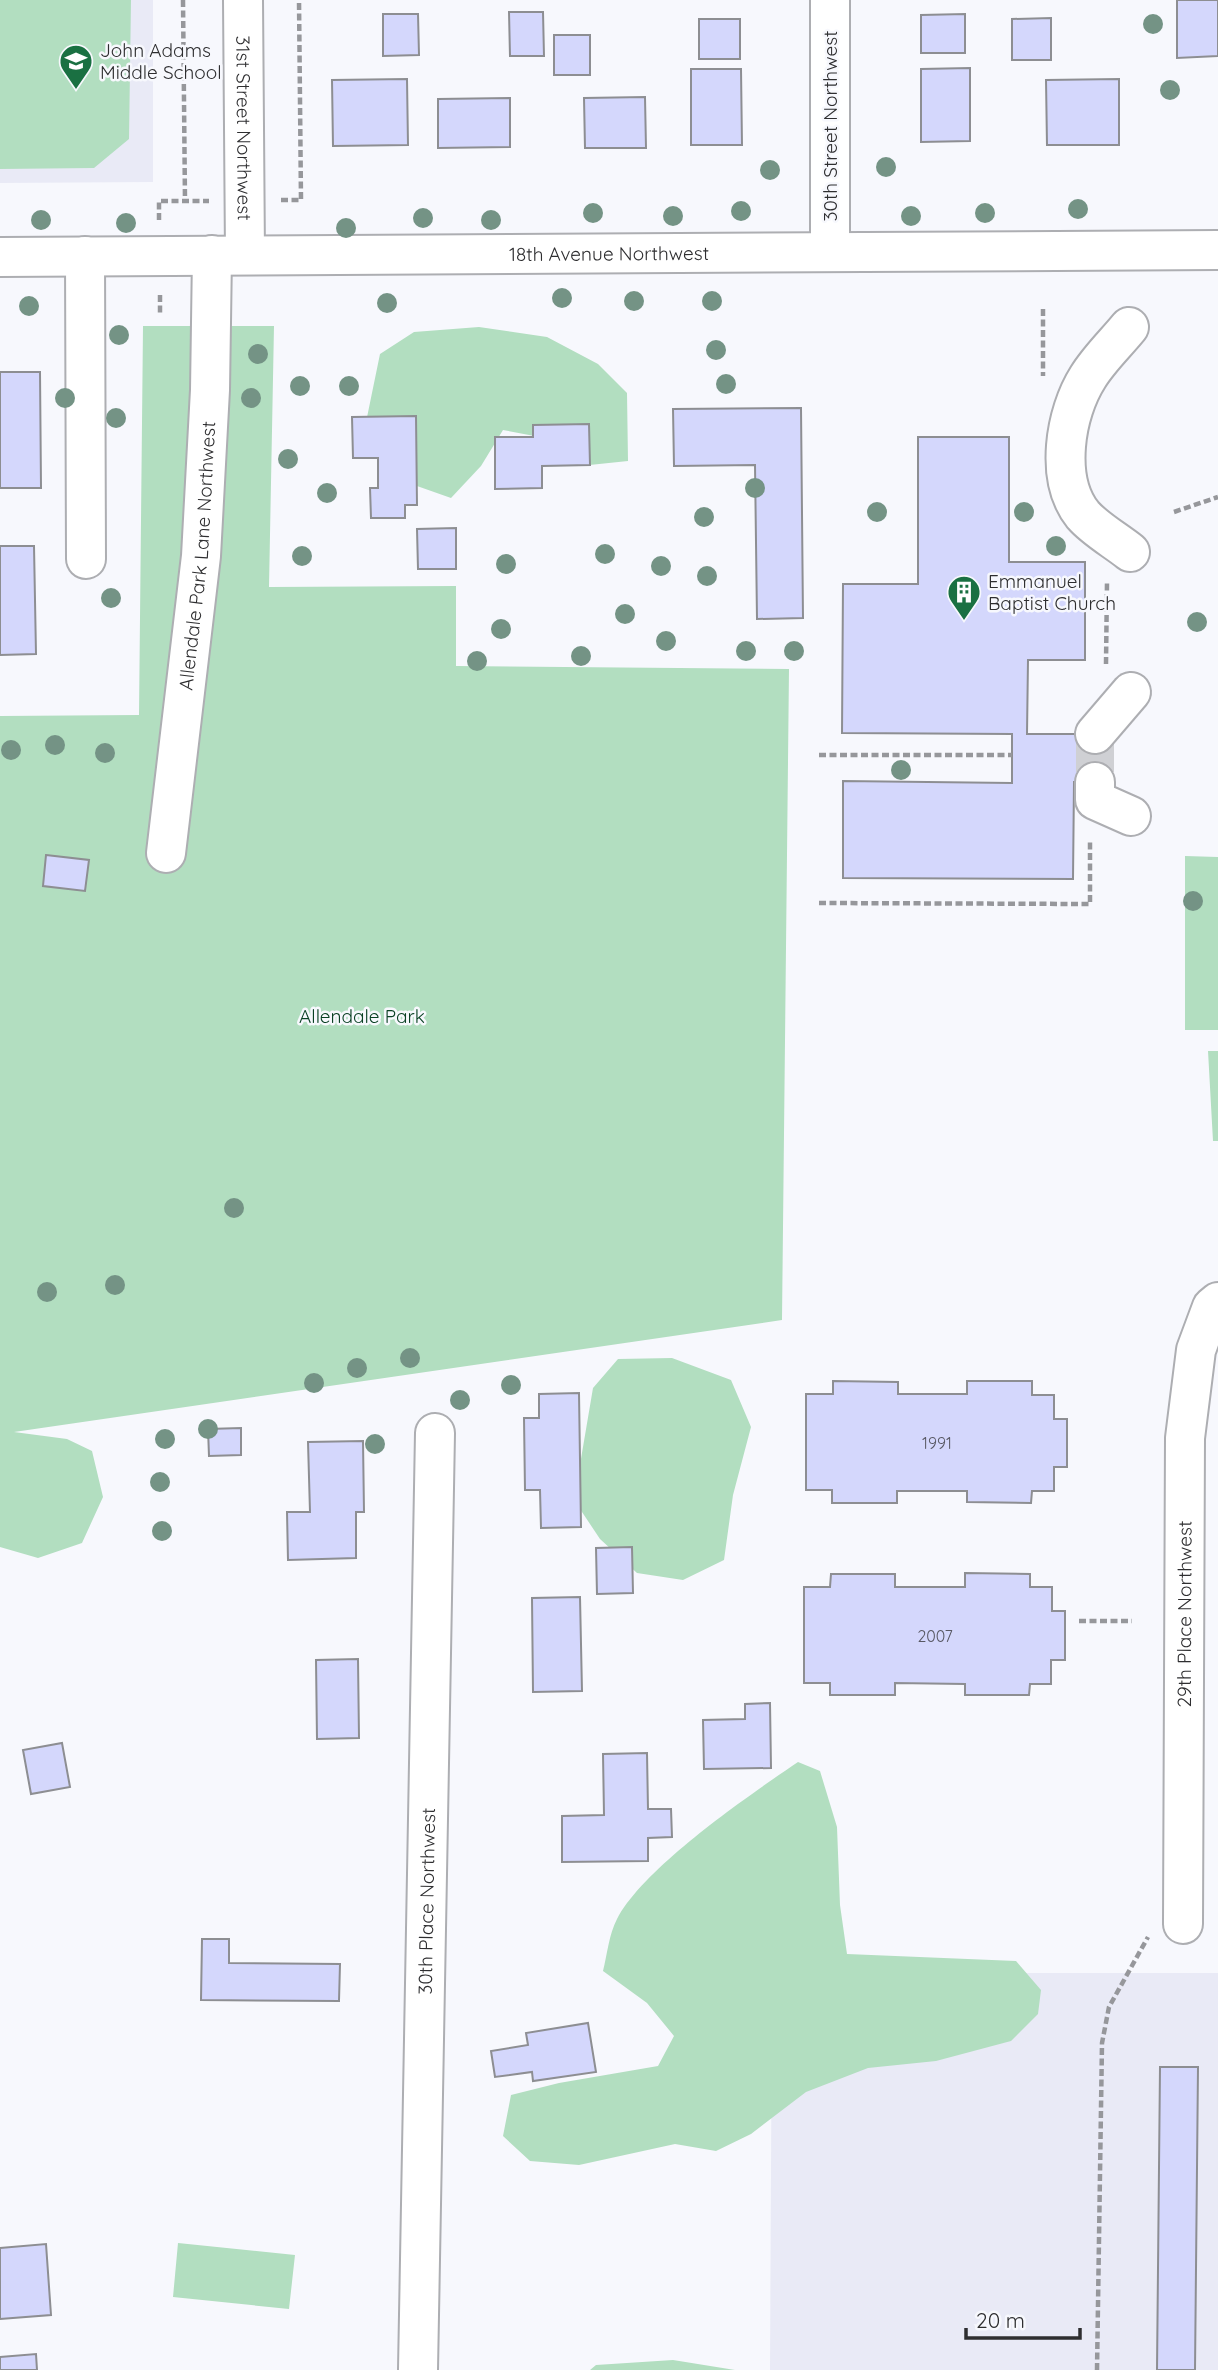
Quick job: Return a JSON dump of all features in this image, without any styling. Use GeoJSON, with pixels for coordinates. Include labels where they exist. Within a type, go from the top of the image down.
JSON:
{"type":"FeatureCollection","features":[{"type":"Feature","properties":{"kind":"street","name":"31st Street Northwest"},"geometry":{"type":"LineString","coordinates":[[229,255],[243,0]]}},
{"type":"Feature","properties":{"kind":"street","name":"30th Street Northwest"},"geometry":{"type":"LineString","coordinates":[[830,0],[830,252]]}},
{"type":"Feature","properties":{"kind":"street","name":"18th Avenue Northwest"},"geometry":{"type":"LineString","coordinates":[[0,257],[1218,250]]}},
{"type":"Feature","properties":{"kind":"street","name":"Allendale Park Lane Northwest"},"geometry":{"type":"LineString","coordinates":[[166,853],[201,556],[211,390],[229,255]]}},
{"type":"Feature","properties":{"kind":"street"},"geometry":{"type":"LineString","coordinates":[[85,256],[86,559]]}},
{"type":"Feature","properties":{"kind":"street"},"geometry":{"type":"LineString","coordinates":[[1129,327],[1088,377],[1072,412],[1066,451],[1068,486],[1083,515],[1130,552]]}},
{"type":"Feature","properties":{"kind":"street"},"geometry":{"type":"LineString","coordinates":[[1095,734],[1130,692]]}},
{"type":"Feature","properties":{"kind":"street"},"geometry":{"type":"LineString","coordinates":[[1095,782],[1095,800],[1130,816]]}},
{"type":"Feature","properties":{"kind":"street","name":"29th Place Northwest"},"geometry":{"type":"LineString","coordinates":[[1169,1924],[1185,1438],[1196,1350],[1215,1305]]}},
{"type":"Feature","properties":{"kind":"street","name":"30th Place Northwest"},"geometry":{"type":"LineString","coordinates":[[418,2370],[435,1433]]}},
{"type":"Feature","properties":{"kind":"path"},"geometry":{"type":"LineString","coordinates":[[159,201],[185,201],[183,0]]}},
{"type":"Feature","properties":{"kind":"path"},"geometry":{"type":"LineString","coordinates":[[299,0],[301,200]]}},
{"type":"Feature","properties":{"kind":"path"},"geometry":{"type":"LineString","coordinates":[[1174,512],[1218,497]]}},
{"type":"Feature","properties":{"kind":"path"},"geometry":{"type":"LineString","coordinates":[[819,755],[1012,755]]}},
{"type":"Feature","properties":{"kind":"path"},"geometry":{"type":"LineString","coordinates":[[819,903],[1090,904],[1090,829]]}},
{"type":"Feature","properties":{"kind":"path"},"geometry":{"type":"LineString","coordinates":[[1079,1620],[1132,1620]]}},
{"type":"Feature","properties":{"kind":"path"},"geometry":{"type":"LineString","coordinates":[[1097,2370],[1102,2042],[1109,2007],[1169,1924]]}},
{"type":"Feature","properties":{"kind":"shaded area","name":"John Adams Middle School"},"geometry":{"type":"Polygon","coordinates":[[[0,0],[153,0],[153,182],[0,183],[0,0]]]}},
{"type":"Feature","properties":{"kind":"shaded area"},"geometry":{"type":"Polygon","coordinates":[[[772,1973],[1218,1973],[1218,2370],[770,2370],[772,1973]]]}},
{"type":"Feature","properties":{"kind":"green space","name":"John Adams Middle School"},"geometry":{"type":"Polygon","coordinates":[[[0,0],[131,0],[129,139],[94,168],[0,169],[0,0]]]}},
{"type":"Feature","properties":{"kind":"green space","name":"Allendale Park"},"geometry":{"type":"Polygon","coordinates":[[[143,326],[274,326],[269,587],[456,586],[456,666],[789,669],[782,1320],[14,1432],[67,1439],[92,1451],[103,1497],[82,1543],[38,1558],[0,1547],[0,716],[139,715],[143,326]]]}},
{"type":"Feature","properties":{"kind":"green space"},"geometry":{"type":"Polygon","coordinates":[[[479,327],[547,337],[598,364],[627,393],[628,461],[580,466],[550,439],[503,430],[481,466],[451,498],[417,486],[365,427],[380,354],[414,332],[479,327]]]}},
{"type":"Feature","properties":{"kind":"green space"},"geometry":{"type":"Polygon","coordinates":[[[1185,856],[1218,857],[1218,1030],[1185,1030],[1185,856]]]}},
{"type":"Feature","properties":{"kind":"green space"},"geometry":{"type":"Polygon","coordinates":[[[1208,1051],[1218,1051],[1218,1141],[1213,1141],[1208,1051]]]}},
{"type":"Feature","properties":{"kind":"green space"},"geometry":{"type":"Polygon","coordinates":[[[672,1358],[731,1380],[751,1427],[733,1495],[724,1560],[683,1580],[637,1573],[600,1539],[574,1500],[593,1388],[618,1359],[672,1358]]]}},
{"type":"Feature","properties":{"kind":"green space"},"geometry":{"type":"Polygon","coordinates":[[[798,1762],[820,1771],[837,1827],[840,1905],[847,1954],[1016,1961],[1041,1990],[1038,2014],[1011,2041],[936,2061],[868,2068],[806,2092],[751,2134],[716,2151],[675,2144],[579,2165],[530,2161],[503,2136],[511,2095],[559,2083],[658,2066],[674,2036],[647,2003],[603,1971],[614,1925],[630,1899],[673,1855],[798,1762]]]}},
{"type":"Feature","properties":{"kind":"green space"},"geometry":{"type":"Polygon","coordinates":[[[178,2243],[295,2255],[289,2309],[173,2297],[178,2243]]]}},
{"type":"Feature","properties":{"kind":"green space"},"geometry":{"type":"Polygon","coordinates":[[[673,2360],[735,2370],[590,2370],[596,2365],[673,2360]]]}},
{"type":"Feature","properties":{"kind":"building"},"geometry":{"type":"Polygon","coordinates":[[[1177,0],[1218,0],[1218,56],[1177,58],[1177,0]]]}},
{"type":"Feature","properties":{"kind":"building"},"geometry":{"type":"Polygon","coordinates":[[[509,12],[543,12],[544,56],[510,56],[509,12]]]}},
{"type":"Feature","properties":{"kind":"building"},"geometry":{"type":"Polygon","coordinates":[[[383,14],[418,14],[419,55],[383,56],[383,14]]]}},
{"type":"Feature","properties":{"kind":"building"},"geometry":{"type":"Polygon","coordinates":[[[965,14],[965,53],[921,53],[921,15],[965,14]]]}},
{"type":"Feature","properties":{"kind":"building"},"geometry":{"type":"Polygon","coordinates":[[[1051,18],[1051,60],[1012,60],[1012,19],[1051,18]]]}},
{"type":"Feature","properties":{"kind":"building"},"geometry":{"type":"Polygon","coordinates":[[[699,19],[740,19],[740,59],[699,59],[699,19]]]}},
{"type":"Feature","properties":{"kind":"building"},"geometry":{"type":"Polygon","coordinates":[[[554,35],[590,35],[590,75],[554,75],[554,35]]]}},
{"type":"Feature","properties":{"kind":"building"},"geometry":{"type":"Polygon","coordinates":[[[970,68],[970,141],[921,142],[921,69],[970,68]]]}},
{"type":"Feature","properties":{"kind":"building"},"geometry":{"type":"Polygon","coordinates":[[[691,69],[741,69],[742,145],[691,145],[691,69]]]}},
{"type":"Feature","properties":{"kind":"building"},"geometry":{"type":"Polygon","coordinates":[[[407,79],[408,145],[333,146],[332,80],[407,79]]]}},
{"type":"Feature","properties":{"kind":"building"},"geometry":{"type":"Polygon","coordinates":[[[1119,79],[1119,145],[1047,145],[1046,80],[1119,79]]]}},
{"type":"Feature","properties":{"kind":"building"},"geometry":{"type":"Polygon","coordinates":[[[645,97],[646,148],[585,148],[584,98],[645,97]]]}},
{"type":"Feature","properties":{"kind":"building"},"geometry":{"type":"Polygon","coordinates":[[[510,98],[510,147],[438,148],[438,99],[510,98]]]}},
{"type":"Feature","properties":{"kind":"building"},"geometry":{"type":"Polygon","coordinates":[[[0,372],[40,372],[41,488],[0,488],[0,372]]]}},
{"type":"Feature","properties":{"kind":"building"},"geometry":{"type":"Polygon","coordinates":[[[801,408],[803,618],[757,619],[755,465],[674,466],[673,409],[801,408]]]}},
{"type":"Feature","properties":{"kind":"building"},"geometry":{"type":"Polygon","coordinates":[[[416,416],[417,505],[405,505],[405,518],[371,518],[370,488],[378,488],[378,458],[353,458],[352,417],[416,416]]]}},
{"type":"Feature","properties":{"kind":"building"},"geometry":{"type":"Polygon","coordinates":[[[589,424],[590,465],[542,466],[542,488],[495,489],[495,437],[533,437],[533,425],[589,424]]]}},
{"type":"Feature","properties":{"kind":"building","name":"Emmanuel Baptist Church"},"geometry":{"type":"Polygon","coordinates":[[[918,437],[1009,437],[1009,562],[1085,562],[1085,660],[1028,660],[1027,734],[1105,734],[1105,782],[1074,782],[1073,879],[843,878],[843,781],[1012,783],[1012,734],[842,733],[843,584],[918,584],[918,437]]]}},
{"type":"Feature","properties":{"kind":"building"},"geometry":{"type":"Polygon","coordinates":[[[456,528],[456,569],[418,569],[417,529],[456,528]]]}},
{"type":"Feature","properties":{"kind":"building"},"geometry":{"type":"Polygon","coordinates":[[[0,546],[34,546],[36,654],[0,655],[0,546]]]}},
{"type":"Feature","properties":{"kind":"building"},"geometry":{"type":"Polygon","coordinates":[[[46,855],[89,860],[85,891],[43,886],[46,855]]]}},
{"type":"Feature","properties":{"kind":"building"},"geometry":{"type":"Polygon","coordinates":[[[833,1381],[898,1382],[898,1394],[967,1394],[967,1381],[1032,1381],[1032,1395],[1054,1395],[1054,1419],[1067,1419],[1067,1467],[1054,1467],[1054,1491],[1032,1491],[1031,1503],[967,1502],[967,1491],[897,1491],[897,1503],[832,1503],[832,1490],[806,1490],[806,1394],[833,1394],[833,1381]]]}},
{"type":"Feature","properties":{"kind":"building"},"geometry":{"type":"Polygon","coordinates":[[[579,1393],[581,1527],[541,1528],[540,1490],[525,1490],[524,1418],[539,1418],[539,1394],[579,1393]]]}},
{"type":"Feature","properties":{"kind":"building"},"geometry":{"type":"Polygon","coordinates":[[[241,1428],[241,1455],[209,1456],[208,1429],[241,1428]]]}},
{"type":"Feature","properties":{"kind":"building"},"geometry":{"type":"Polygon","coordinates":[[[363,1441],[364,1512],[356,1512],[356,1558],[288,1560],[287,1512],[310,1512],[308,1442],[363,1441]]]}},
{"type":"Feature","properties":{"kind":"building"},"geometry":{"type":"Polygon","coordinates":[[[632,1547],[633,1593],[597,1594],[596,1548],[632,1547]]]}},
{"type":"Feature","properties":{"kind":"building"},"geometry":{"type":"Polygon","coordinates":[[[965,1573],[1030,1574],[1030,1587],[1052,1587],[1052,1611],[1065,1611],[1065,1660],[1051,1660],[1051,1684],[1030,1684],[1029,1695],[965,1695],[965,1684],[895,1683],[895,1695],[830,1695],[830,1683],[804,1683],[804,1587],[830,1587],[831,1574],[895,1574],[895,1587],[965,1587],[965,1573]]]}},
{"type":"Feature","properties":{"kind":"building"},"geometry":{"type":"Polygon","coordinates":[[[580,1597],[582,1691],[533,1692],[532,1598],[580,1597]]]}},
{"type":"Feature","properties":{"kind":"building"},"geometry":{"type":"Polygon","coordinates":[[[358,1659],[359,1738],[317,1739],[316,1660],[358,1659]]]}},
{"type":"Feature","properties":{"kind":"building"},"geometry":{"type":"Polygon","coordinates":[[[770,1703],[771,1768],[704,1769],[703,1720],[745,1719],[745,1704],[770,1703]]]}},
{"type":"Feature","properties":{"kind":"building"},"geometry":{"type":"Polygon","coordinates":[[[62,1743],[70,1787],[31,1794],[23,1750],[62,1743]]]}},
{"type":"Feature","properties":{"kind":"building"},"geometry":{"type":"Polygon","coordinates":[[[647,1753],[648,1809],[671,1809],[672,1837],[648,1838],[648,1861],[562,1862],[562,1816],[604,1815],[603,1754],[647,1753]]]}},
{"type":"Feature","properties":{"kind":"building"},"geometry":{"type":"Polygon","coordinates":[[[202,1939],[229,1939],[229,1963],[340,1964],[339,2001],[201,2000],[202,1939]]]}},
{"type":"Feature","properties":{"kind":"building"},"geometry":{"type":"Polygon","coordinates":[[[588,2023],[596,2072],[533,2081],[532,2072],[495,2077],[491,2051],[528,2045],[526,2033],[588,2023]]]}},
{"type":"Feature","properties":{"kind":"building"},"geometry":{"type":"Polygon","coordinates":[[[1160,2067],[1198,2067],[1195,2370],[1157,2370],[1160,2067]]]}},
{"type":"Feature","properties":{"kind":"building"},"geometry":{"type":"Polygon","coordinates":[[[46,2244],[51,2315],[0,2319],[0,2248],[46,2244]]]}},
{"type":"Feature","properties":{"kind":"building"},"geometry":{"type":"Polygon","coordinates":[[[36,2354],[37,2370],[0,2370],[0,2357],[36,2354]]]}},
{"type":"Feature","properties":{"kind":"tunnel"},"geometry":{"type":"LineString","coordinates":[[1095,734],[1095,782]]}},
{"type":"Feature","properties":{"kind":"place","name":"John Adams Middle School"},"geometry":{"type":"Point","coordinates":[76,91]}},
{"type":"Feature","properties":{"kind":"place","name":"Emmanuel Baptist Church"},"geometry":{"type":"Point","coordinates":[964,622]}}]}
